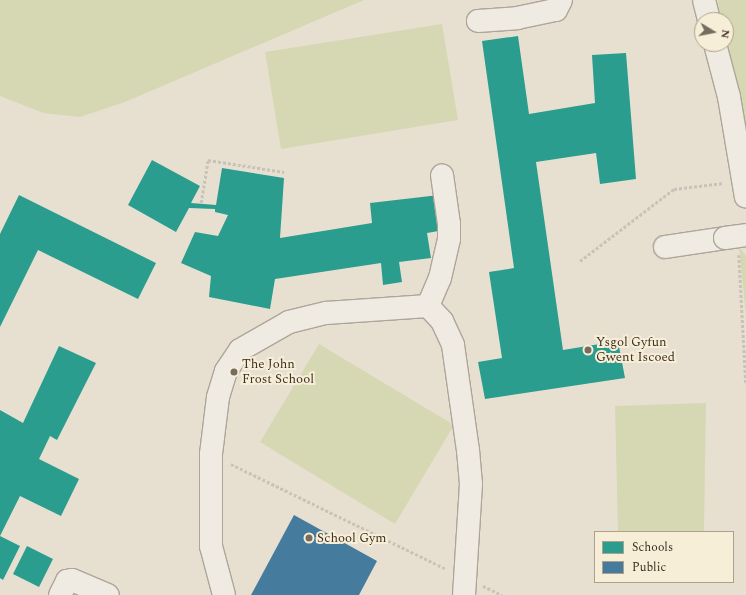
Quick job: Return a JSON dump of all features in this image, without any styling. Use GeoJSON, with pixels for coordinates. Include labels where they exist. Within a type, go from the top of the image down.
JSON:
{"type":"FeatureCollection","features":[{"type":"Feature","properties":{"kind":"street"},"geometry":{"type":"LineString","coordinates":[[478,21],[517,18],[556,10],[561,0]]}},
{"type":"Feature","properties":{"kind":"street"},"geometry":{"type":"LineString","coordinates":[[704,0],[707,12]]}},
{"type":"Feature","properties":{"kind":"street"},"geometry":{"type":"LineString","coordinates":[[717,52],[729,97],[745,187]]}},
{"type":"Feature","properties":{"kind":"street"},"geometry":{"type":"LineString","coordinates":[[428,306],[440,278],[449,239],[449,224],[442,175]]}},
{"type":"Feature","properties":{"kind":"street"},"geometry":{"type":"LineString","coordinates":[[665,247],[746,235]]}},
{"type":"Feature","properties":{"kind":"street"},"geometry":{"type":"LineString","coordinates":[[224,595],[211,546],[211,454],[218,397],[226,371],[240,350],[290,322],[326,313],[428,306]]}},
{"type":"Feature","properties":{"kind":"street"},"geometry":{"type":"LineString","coordinates":[[428,306],[442,321],[453,345],[468,450],[471,484],[464,586]]}},
{"type":"Feature","properties":{"kind":"street"},"geometry":{"type":"LineString","coordinates":[[60,595],[67,581],[72,580],[108,595]]}},
{"type":"Feature","properties":{"kind":"path"},"geometry":{"type":"LineString","coordinates":[[201,203],[208,160],[284,172]]}},
{"type":"Feature","properties":{"kind":"path"},"geometry":{"type":"LineString","coordinates":[[580,261],[674,189],[701,187],[745,187]]}},
{"type":"Feature","properties":{"kind":"path"},"geometry":{"type":"LineString","coordinates":[[211,454],[464,586],[502,595]]}},
{"type":"Feature","properties":{"kind":"green space"},"geometry":{"type":"Polygon","coordinates":[[[0,0],[364,0],[125,102],[80,117],[43,113],[0,96],[0,0]]]}},
{"type":"Feature","properties":{"kind":"green space"},"geometry":{"type":"Polygon","coordinates":[[[718,0],[746,0],[746,129],[728,52],[734,52],[734,12],[719,12],[718,0]]]}},
{"type":"Feature","properties":{"kind":"green space"},"geometry":{"type":"Polygon","coordinates":[[[442,24],[458,120],[281,149],[265,52],[442,24]]]}},
{"type":"Feature","properties":{"kind":"green space"},"geometry":{"type":"Polygon","coordinates":[[[739,246],[746,256],[746,316],[741,267],[739,246]]]}},
{"type":"Feature","properties":{"kind":"green space"},"geometry":{"type":"Polygon","coordinates":[[[319,344],[454,425],[395,524],[260,442],[319,344]]]}},
{"type":"Feature","properties":{"kind":"green space"},"geometry":{"type":"Polygon","coordinates":[[[706,403],[704,531],[618,531],[615,406],[706,403]]]}},
{"type":"Feature","properties":{"kind":"building: Schools"},"geometry":{"type":"Polygon","coordinates":[[[518,36],[529,114],[595,103],[592,55],[626,53],[636,179],[600,184],[596,153],[536,162],[563,350],[618,341],[625,378],[485,399],[478,362],[502,358],[489,272],[514,268],[482,41],[518,36]]]}},
{"type":"Feature","properties":{"kind":"building: Schools"},"geometry":{"type":"Polygon","coordinates":[[[152,160],[200,186],[191,203],[216,205],[222,168],[284,178],[280,238],[372,223],[370,203],[439,195],[444,230],[427,233],[431,258],[399,262],[402,282],[383,285],[381,263],[275,279],[270,309],[209,297],[211,276],[181,263],[195,232],[218,236],[228,215],[215,212],[215,209],[189,208],[176,232],[128,205],[152,160]]]}},
{"type":"Feature","properties":{"kind":"building: Schools"},"geometry":{"type":"Polygon","coordinates":[[[19,195],[156,263],[138,299],[38,250],[0,327],[0,234],[19,195]]]}},
{"type":"Feature","properties":{"kind":"building: Schools"},"geometry":{"type":"Polygon","coordinates":[[[59,346],[96,363],[57,440],[50,436],[39,459],[79,479],[61,516],[20,496],[0,536],[0,410],[23,423],[59,346]]]}},
{"type":"Feature","properties":{"kind":"building: Schools"},"geometry":{"type":"Polygon","coordinates":[[[0,536],[20,546],[3,580],[0,578],[0,536]]]}},
{"type":"Feature","properties":{"kind":"building: Schools"},"geometry":{"type":"Polygon","coordinates":[[[27,546],[53,559],[39,587],[13,574],[27,546]]]}},
{"type":"Feature","properties":{"kind":"building: Public","name":"School Gym"},"geometry":{"type":"Polygon","coordinates":[[[294,515],[377,561],[359,595],[251,595],[294,515]]]}},
{"type":"Feature","properties":{"kind":"place","name":"Ysgol Gyfun Gwent Iscoed"},"geometry":{"type":"Point","coordinates":[588,350]}},
{"type":"Feature","properties":{"kind":"place","name":"The John Frost School"},"geometry":{"type":"Point","coordinates":[234,372]}},
{"type":"Feature","properties":{"kind":"place","name":"School Gym"},"geometry":{"type":"Point","coordinates":[309,538]}}]}
